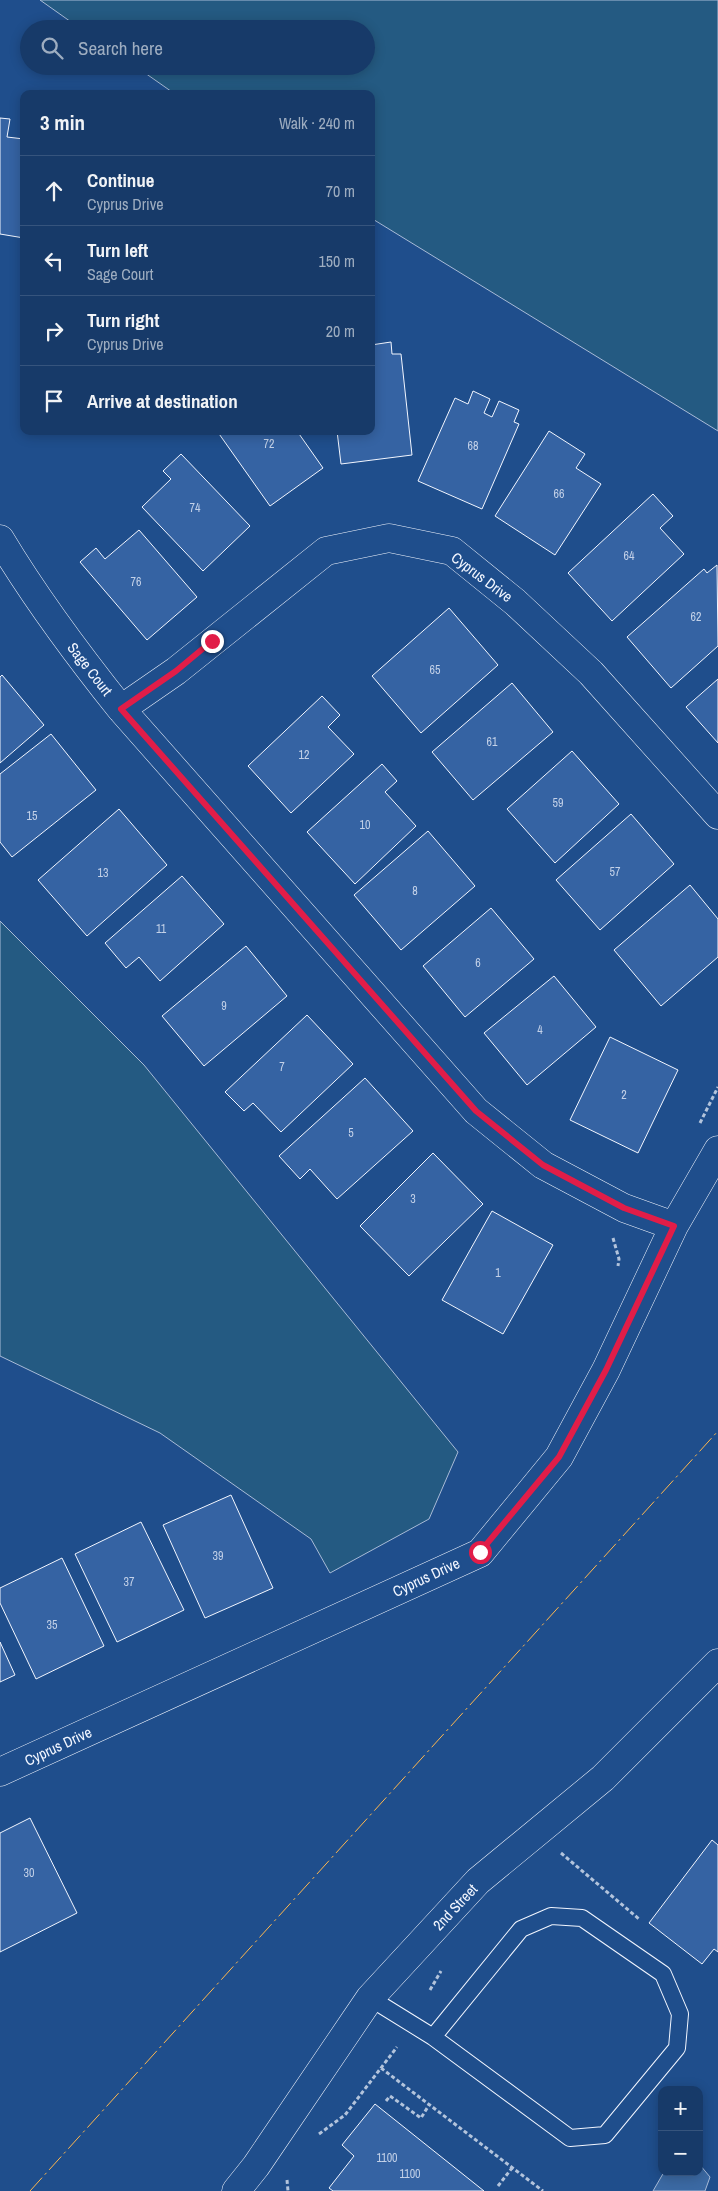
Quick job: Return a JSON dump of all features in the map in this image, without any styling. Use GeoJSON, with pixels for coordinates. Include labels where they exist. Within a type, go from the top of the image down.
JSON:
{"type":"FeatureCollection","features":[{"type":"Feature","properties":{"kind":"street","name":"Cyprus Drive"},"geometry":{"type":"LineString","coordinates":[[121,709],[176,671],[326,550],[389,538],[452,551],[515,602],[591,673],[718,815]]}},
{"type":"Feature","properties":{"kind":"street","name":"Sage Court"},"geometry":{"type":"LineString","coordinates":[[0,539],[27,583],[74,651],[121,709],[476,1111],[543,1165],[624,1208],[674,1226]]}},
{"type":"Feature","properties":{"kind":"street","name":"Cyprus Drive"},"geometry":{"type":"LineString","coordinates":[[0,1772],[480,1552],[559,1457],[606,1370],[674,1226],[718,1150]]}},
{"type":"Feature","properties":{"kind":"street","name":"2nd Street"},"geometry":{"type":"LineString","coordinates":[[236,2191],[256,2166],[370,1998],[478,1881],[603,1778],[718,1663]]}},
{"type":"Feature","properties":{"kind":"lane"},"geometry":{"type":"LineString","coordinates":[[370,1998],[433,2037],[570,2138],[605,2134],[677,2048],[680,2014],[663,1974],[582,1918],[551,1916],[521,1929],[433,2037]]}},
{"type":"Feature","properties":{"kind":"path"},"geometry":{"type":"LineString","coordinates":[[612,1236],[619,1259],[617,1275]]}},
{"type":"Feature","properties":{"kind":"path"},"geometry":{"type":"LineString","coordinates":[[560,1852],[639,1919]]}},
{"type":"Feature","properties":{"kind":"path"},"geometry":{"type":"LineString","coordinates":[[317,2135],[345,2116],[400,2044]]}},
{"type":"Feature","properties":{"kind":"path"},"geometry":{"type":"LineString","coordinates":[[381,2068],[543,2191]]}},
{"type":"Feature","properties":{"kind":"path"},"geometry":{"type":"LineString","coordinates":[[386,2101],[390,2096],[420,2118],[429,2105]]}},
{"type":"Feature","properties":{"kind":"path"},"geometry":{"type":"LineString","coordinates":[[498,2186],[512,2168]]}},
{"type":"Feature","properties":{"kind":"path"},"geometry":{"type":"LineString","coordinates":[[288,2191],[286,2182],[289,2175]]}},
{"type":"Feature","properties":{"kind":"shaded area"},"geometry":{"type":"Polygon","coordinates":[[[40,0],[718,0],[718,431],[375,220],[375,90],[169,90],[148,75],[375,75],[375,20],[68,20],[40,0]]]}},
{"type":"Feature","properties":{"kind":"shaded area"},"geometry":{"type":"Polygon","coordinates":[[[0,921],[144,1065],[458,1452],[429,1519],[330,1573],[311,1539],[160,1433],[0,1356],[0,921]]]}},
{"type":"Feature","properties":{"kind":"shaded area"},"geometry":{"type":"Polygon","coordinates":[[[703,2169],[710,2177],[705,2191],[653,2191],[662,2176],[703,2176],[703,2169]]]}},
{"type":"Feature","properties":{"kind":"building"},"geometry":{"type":"Polygon","coordinates":[[[0,118],[10,119],[7,137],[20,139],[20,237],[0,234],[0,118]]]}},
{"type":"Feature","properties":{"kind":"building"},"geometry":{"type":"Polygon","coordinates":[[[391,342],[392,354],[401,354],[412,455],[341,464],[337,435],[375,435],[375,344],[391,342]]]}},
{"type":"Feature","properties":{"kind":"building"},"geometry":{"type":"Polygon","coordinates":[[[473,391],[490,399],[484,413],[492,417],[499,401],[519,410],[514,422],[519,424],[482,509],[418,481],[455,398],[468,404],[473,391]]]}},
{"type":"Feature","properties":{"kind":"building"},"geometry":{"type":"Polygon","coordinates":[[[549,431],[585,454],[576,468],[601,484],[555,555],[495,516],[549,431]]]}},
{"type":"Feature","properties":{"kind":"building"},"geometry":{"type":"Polygon","coordinates":[[[220,435],[300,435],[323,468],[270,506],[220,435]]]}},
{"type":"Feature","properties":{"kind":"building"},"geometry":{"type":"Polygon","coordinates":[[[181,454],[250,526],[203,571],[142,507],[171,479],[163,471],[181,454]]]}},
{"type":"Feature","properties":{"kind":"building"},"geometry":{"type":"Polygon","coordinates":[[[653,494],[673,516],[660,528],[684,554],[612,621],[568,573],[653,494]]]}},
{"type":"Feature","properties":{"kind":"building"},"geometry":{"type":"Polygon","coordinates":[[[139,530],[197,597],[147,640],[80,562],[96,548],[105,559],[139,530]]]}},
{"type":"Feature","properties":{"kind":"building"},"geometry":{"type":"Polygon","coordinates":[[[717,565],[718,646],[671,688],[627,637],[704,569],[707,573],[717,565]]]}},
{"type":"Feature","properties":{"kind":"building"},"geometry":{"type":"Polygon","coordinates":[[[449,608],[498,665],[421,733],[372,676],[449,608]]]}},
{"type":"Feature","properties":{"kind":"building"},"geometry":{"type":"Polygon","coordinates":[[[2,675],[44,725],[0,763],[0,677],[2,675]]]}},
{"type":"Feature","properties":{"kind":"building"},"geometry":{"type":"Polygon","coordinates":[[[718,679],[718,743],[686,707],[718,679]]]}},
{"type":"Feature","properties":{"kind":"building"},"geometry":{"type":"Polygon","coordinates":[[[512,683],[553,732],[473,800],[432,752],[512,683]]]}},
{"type":"Feature","properties":{"kind":"building"},"geometry":{"type":"Polygon","coordinates":[[[322,696],[340,715],[328,727],[354,754],[291,813],[248,766],[322,696]]]}},
{"type":"Feature","properties":{"kind":"building"},"geometry":{"type":"Polygon","coordinates":[[[51,734],[96,790],[12,857],[0,842],[0,774],[51,734]]]}},
{"type":"Feature","properties":{"kind":"building"},"geometry":{"type":"Polygon","coordinates":[[[572,751],[619,804],[555,863],[507,809],[572,751]]]}},
{"type":"Feature","properties":{"kind":"building"},"geometry":{"type":"Polygon","coordinates":[[[382,764],[397,781],[385,792],[416,826],[355,884],[307,832],[382,764]]]}},
{"type":"Feature","properties":{"kind":"building"},"geometry":{"type":"Polygon","coordinates":[[[119,809],[167,865],[87,936],[38,880],[119,809]]]}},
{"type":"Feature","properties":{"kind":"building"},"geometry":{"type":"Polygon","coordinates":[[[631,814],[674,864],[600,930],[556,880],[631,814]]]}},
{"type":"Feature","properties":{"kind":"building"},"geometry":{"type":"Polygon","coordinates":[[[428,831],[475,886],[401,950],[354,895],[428,831]]]}},
{"type":"Feature","properties":{"kind":"building"},"geometry":{"type":"Polygon","coordinates":[[[182,876],[224,924],[160,981],[139,957],[126,968],[105,943],[182,876]]]}},
{"type":"Feature","properties":{"kind":"building"},"geometry":{"type":"Polygon","coordinates":[[[690,885],[718,919],[718,957],[661,1006],[614,950],[690,885]]]}},
{"type":"Feature","properties":{"kind":"building"},"geometry":{"type":"Polygon","coordinates":[[[491,908],[534,959],[465,1017],[423,966],[491,908]]]}},
{"type":"Feature","properties":{"kind":"building"},"geometry":{"type":"Polygon","coordinates":[[[246,946],[287,996],[204,1066],[162,1016],[246,946]]]}},
{"type":"Feature","properties":{"kind":"building"},"geometry":{"type":"Polygon","coordinates":[[[554,976],[596,1027],[527,1085],[484,1033],[554,976]]]}},
{"type":"Feature","properties":{"kind":"building"},"geometry":{"type":"Polygon","coordinates":[[[307,1015],[353,1064],[281,1132],[253,1103],[244,1111],[225,1092],[307,1015]]]}},
{"type":"Feature","properties":{"kind":"building"},"geometry":{"type":"Polygon","coordinates":[[[610,1037],[678,1070],[638,1153],[570,1120],[610,1037]]]}},
{"type":"Feature","properties":{"kind":"building"},"geometry":{"type":"Polygon","coordinates":[[[365,1078],[413,1131],[337,1199],[310,1169],[300,1179],[279,1156],[365,1078]]]}},
{"type":"Feature","properties":{"kind":"building"},"geometry":{"type":"Polygon","coordinates":[[[433,1153],[483,1204],[409,1276],[360,1226],[433,1153]]]}},
{"type":"Feature","properties":{"kind":"building"},"geometry":{"type":"Polygon","coordinates":[[[492,1211],[553,1245],[503,1334],[442,1300],[492,1211]]]}},
{"type":"Feature","properties":{"kind":"building"},"geometry":{"type":"Polygon","coordinates":[[[231,1495],[273,1588],[205,1618],[163,1525],[231,1495]]]}},
{"type":"Feature","properties":{"kind":"building"},"geometry":{"type":"Polygon","coordinates":[[[141,1522],[184,1610],[117,1642],[75,1554],[141,1522]]]}},
{"type":"Feature","properties":{"kind":"building"},"geometry":{"type":"Polygon","coordinates":[[[62,1558],[104,1646],[36,1679],[0,1603],[0,1588],[62,1558]]]}},
{"type":"Feature","properties":{"kind":"building"},"geometry":{"type":"Polygon","coordinates":[[[0,1642],[15,1675],[0,1682],[0,1642]]]}},
{"type":"Feature","properties":{"kind":"building"},"geometry":{"type":"Polygon","coordinates":[[[30,1818],[77,1913],[0,1952],[0,1833],[30,1818]]]}},
{"type":"Feature","properties":{"kind":"building"},"geometry":{"type":"Polygon","coordinates":[[[712,1840],[718,1845],[718,1952],[714,1949],[702,1964],[649,1923],[712,1840]]]}},
{"type":"Feature","properties":{"kind":"building"},"geometry":{"type":"Polygon","coordinates":[[[375,2104],[484,2191],[333,2191],[329,2188],[354,2156],[342,2145],[375,2104]]]}},
{"type":"Feature","properties":{"kind":"power"},"geometry":{"type":"LineString","coordinates":[[30,2191],[718,1431]]}},
{"type":"Feature","properties":{"kind":"route"},"geometry":{"type":"LineString","coordinates":[[212,641],[176,671],[121,709],[476,1111],[543,1165],[624,1208],[674,1226],[654,1273],[606,1370],[559,1457],[480,1552]]}}]}
